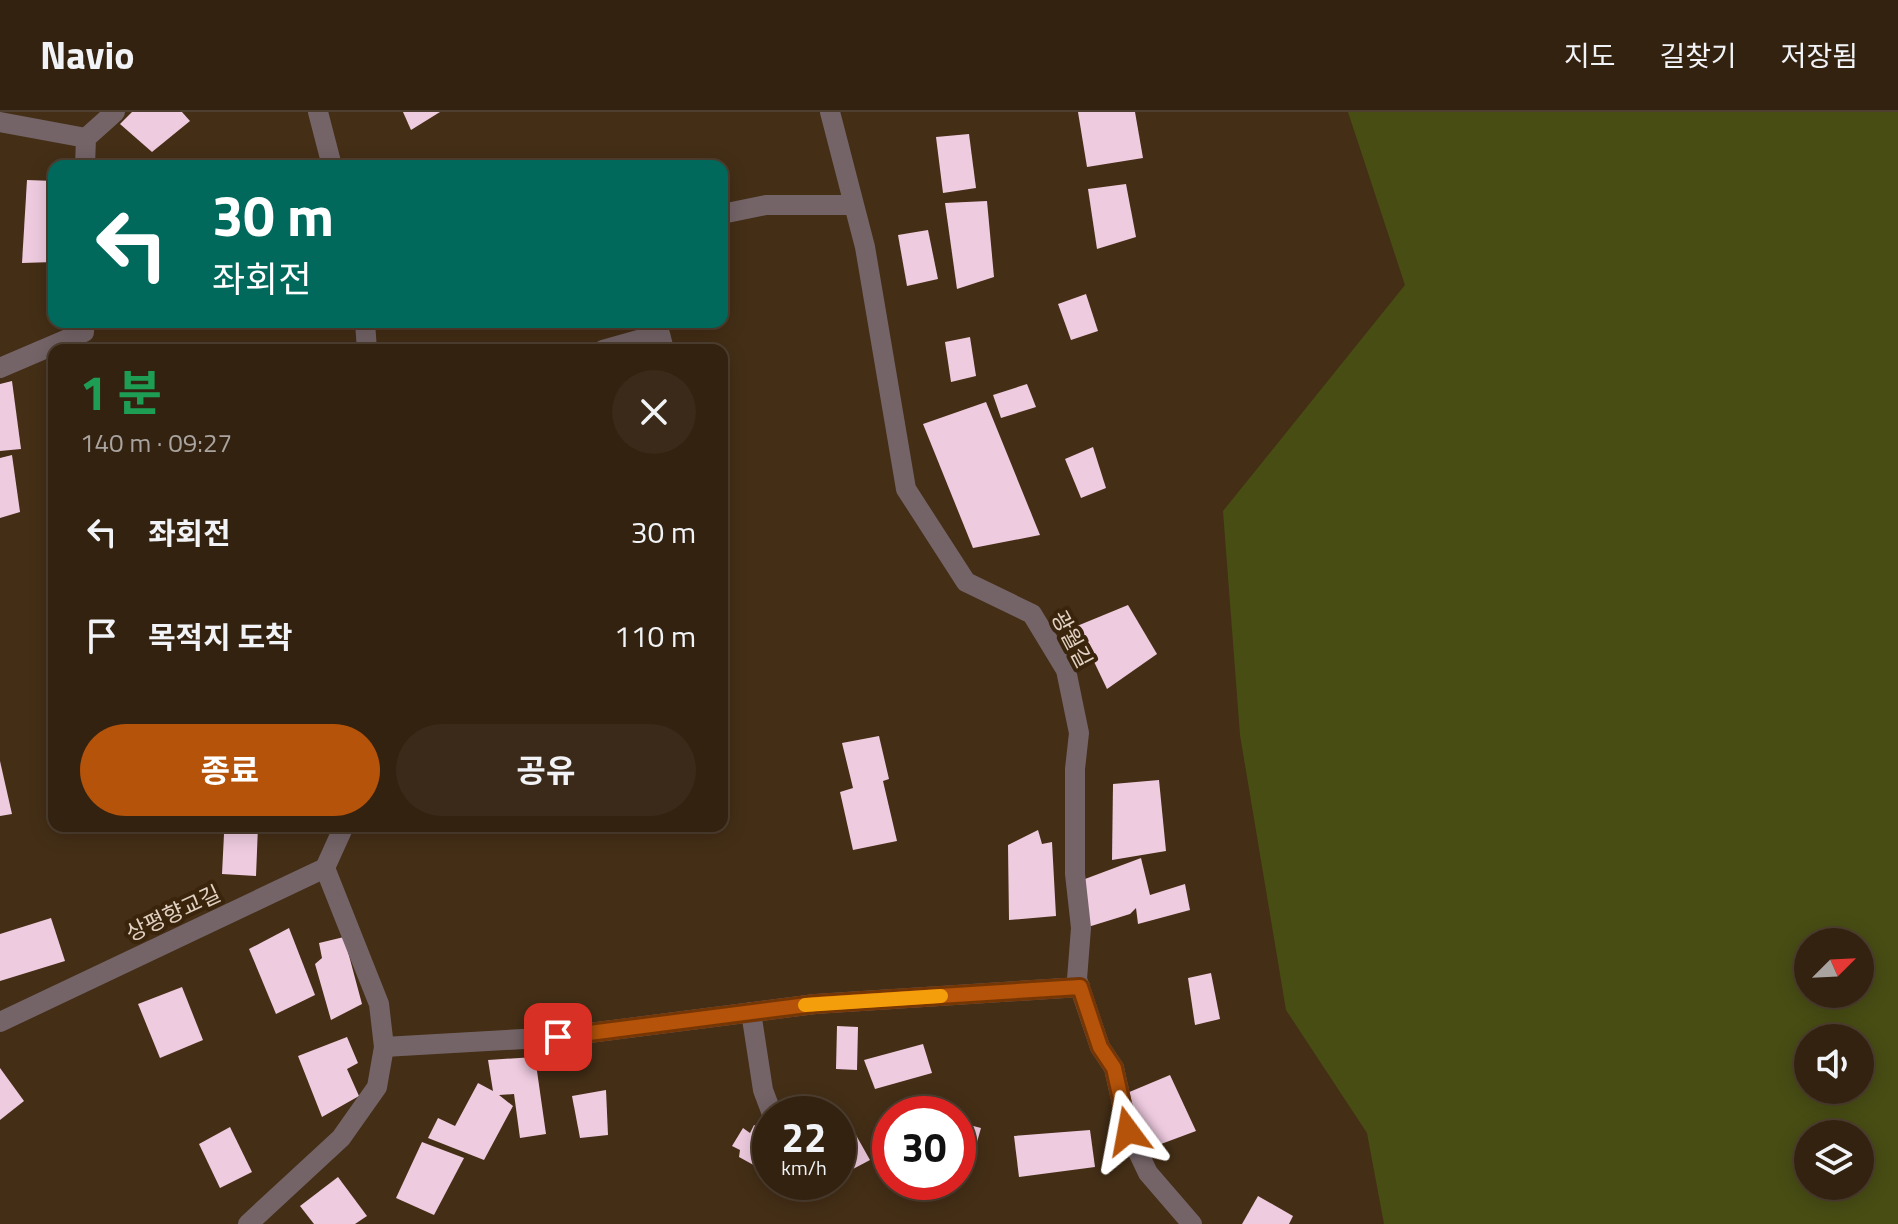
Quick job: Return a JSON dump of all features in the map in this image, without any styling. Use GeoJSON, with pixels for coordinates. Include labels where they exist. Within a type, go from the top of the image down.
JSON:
{"type":"FeatureCollection","features":[{"type":"Feature","properties":{"kind":"street"},"geometry":{"type":"LineString","coordinates":[[85,160],[86,138],[115,112]]}},
{"type":"Feature","properties":{"kind":"street"},"geometry":{"type":"LineString","coordinates":[[318,112],[330,160]]}},
{"type":"Feature","properties":{"kind":"street","name":"광월길"},"geometry":{"type":"LineString","coordinates":[[830,112],[865,247],[906,489],[966,582],[1032,614],[1066,670],[1079,733],[1075,769],[1075,874],[1081,928],[1077,979],[1100,1047],[1114,1068],[1128,1131],[1148,1173],[1192,1224]]}},
{"type":"Feature","properties":{"kind":"street"},"geometry":{"type":"LineString","coordinates":[[0,122],[86,138]]}},
{"type":"Feature","properties":{"kind":"street"},"geometry":{"type":"LineString","coordinates":[[728,213],[766,205],[853,205]]}},
{"type":"Feature","properties":{"kind":"street"},"geometry":{"type":"LineString","coordinates":[[56,344],[84,332],[84,328]]}},
{"type":"Feature","properties":{"kind":"street"},"geometry":{"type":"LineString","coordinates":[[624,344],[660,334],[662,344]]}},
{"type":"Feature","properties":{"kind":"street"},"geometry":{"type":"LineString","coordinates":[[0,368],[48,347]]}},
{"type":"Feature","properties":{"kind":"street"},"geometry":{"type":"LineString","coordinates":[[248,1224],[341,1138],[377,1087],[384,1047],[376,995],[325,868],[341,832]]}},
{"type":"Feature","properties":{"kind":"street","name":"상평향교길"},"geometry":{"type":"LineString","coordinates":[[0,1022],[325,868]]}},
{"type":"Feature","properties":{"kind":"street"},"geometry":{"type":"LineString","coordinates":[[384,1047],[558,1037],[815,1004],[1080,987]]}},
{"type":"Feature","properties":{"kind":"street"},"geometry":{"type":"LineString","coordinates":[[751,1012],[765,1096]]}},
{"type":"Feature","properties":{"kind":"green space"},"geometry":{"type":"Polygon","coordinates":[[[1348,112],[1898,112],[1898,1224],[1384,1224],[1367,1133],[1286,1010],[1240,735],[1223,511],[1405,285],[1348,112]]]}},
{"type":"Feature","properties":{"kind":"building"},"geometry":{"type":"Polygon","coordinates":[[[132,112],[182,112],[190,121],[152,152],[120,124],[132,112]]]}},
{"type":"Feature","properties":{"kind":"building"},"geometry":{"type":"Polygon","coordinates":[[[403,112],[440,112],[411,130],[403,112]]]}},
{"type":"Feature","properties":{"kind":"building"},"geometry":{"type":"Polygon","coordinates":[[[1078,112],[1135,112],[1143,158],[1087,167],[1078,112]]]}},
{"type":"Feature","properties":{"kind":"building"},"geometry":{"type":"Polygon","coordinates":[[[969,134],[976,188],[943,193],[936,137],[969,134]]]}},
{"type":"Feature","properties":{"kind":"building"},"geometry":{"type":"Polygon","coordinates":[[[27,180],[48,181],[48,262],[22,263],[27,180]]]}},
{"type":"Feature","properties":{"kind":"building"},"geometry":{"type":"Polygon","coordinates":[[[1126,184],[1136,237],[1097,249],[1088,189],[1126,184]]]}},
{"type":"Feature","properties":{"kind":"building"},"geometry":{"type":"Polygon","coordinates":[[[987,201],[994,277],[957,289],[945,203],[987,201]]]}},
{"type":"Feature","properties":{"kind":"building"},"geometry":{"type":"Polygon","coordinates":[[[928,230],[938,279],[907,286],[898,235],[928,230]]]}},
{"type":"Feature","properties":{"kind":"building"},"geometry":{"type":"Polygon","coordinates":[[[1086,294],[1098,331],[1071,340],[1058,304],[1086,294]]]}},
{"type":"Feature","properties":{"kind":"building"},"geometry":{"type":"Polygon","coordinates":[[[970,337],[976,376],[951,382],[945,342],[970,337]]]}},
{"type":"Feature","properties":{"kind":"building"},"geometry":{"type":"Polygon","coordinates":[[[12,381],[21,449],[0,451],[0,384],[12,381]]]}},
{"type":"Feature","properties":{"kind":"building"},"geometry":{"type":"Polygon","coordinates":[[[1027,384],[1036,407],[1001,418],[993,395],[1027,384]]]}},
{"type":"Feature","properties":{"kind":"building"},"geometry":{"type":"Polygon","coordinates":[[[986,402],[1040,535],[973,548],[923,424],[986,402]]]}},
{"type":"Feature","properties":{"kind":"building"},"geometry":{"type":"Polygon","coordinates":[[[1093,447],[1106,488],[1081,498],[1065,459],[1093,447]]]}},
{"type":"Feature","properties":{"kind":"building"},"geometry":{"type":"Polygon","coordinates":[[[12,455],[20,512],[0,518],[0,458],[12,455]]]}},
{"type":"Feature","properties":{"kind":"building"},"geometry":{"type":"Polygon","coordinates":[[[1128,605],[1157,654],[1107,689],[1077,626],[1128,605]]]}},
{"type":"Feature","properties":{"kind":"building"},"geometry":{"type":"Polygon","coordinates":[[[879,736],[889,779],[883,781],[897,841],[853,850],[840,792],[853,788],[842,743],[879,736]]]}},
{"type":"Feature","properties":{"kind":"building"},"geometry":{"type":"Polygon","coordinates":[[[0,761],[12,814],[0,816],[0,761]]]}},
{"type":"Feature","properties":{"kind":"building"},"geometry":{"type":"Polygon","coordinates":[[[1159,780],[1166,851],[1112,860],[1113,784],[1159,780]]]}},
{"type":"Feature","properties":{"kind":"building"},"geometry":{"type":"Polygon","coordinates":[[[1038,830],[1042,844],[1052,842],[1056,916],[1009,920],[1008,845],[1038,830]]]}},
{"type":"Feature","properties":{"kind":"building"},"geometry":{"type":"Polygon","coordinates":[[[258,832],[256,876],[222,874],[224,834],[258,832]]]}},
{"type":"Feature","properties":{"kind":"building"},"geometry":{"type":"Polygon","coordinates":[[[1141,858],[1150,895],[1185,884],[1190,910],[1138,924],[1136,908],[1130,914],[1088,927],[1085,879],[1141,858]]]}},
{"type":"Feature","properties":{"kind":"building"},"geometry":{"type":"Polygon","coordinates":[[[51,918],[65,961],[0,981],[0,934],[51,918]]]}},
{"type":"Feature","properties":{"kind":"building"},"geometry":{"type":"Polygon","coordinates":[[[289,928],[315,995],[276,1014],[249,949],[289,928]]]}},
{"type":"Feature","properties":{"kind":"building"},"geometry":{"type":"Polygon","coordinates":[[[344,937],[362,1004],[331,1020],[315,964],[322,958],[319,943],[344,937]]]}},
{"type":"Feature","properties":{"kind":"building"},"geometry":{"type":"Polygon","coordinates":[[[1211,973],[1220,1019],[1195,1025],[1188,978],[1211,973]]]}},
{"type":"Feature","properties":{"kind":"building"},"geometry":{"type":"Polygon","coordinates":[[[182,987],[203,1040],[160,1058],[138,1004],[182,987]]]}},
{"type":"Feature","properties":{"kind":"building"},"geometry":{"type":"Polygon","coordinates":[[[837,1026],[858,1027],[857,1070],[836,1069],[837,1026]]]}},
{"type":"Feature","properties":{"kind":"building"},"geometry":{"type":"Polygon","coordinates":[[[347,1037],[358,1063],[347,1069],[359,1096],[322,1117],[298,1056],[347,1037]]]}},
{"type":"Feature","properties":{"kind":"building"},"geometry":{"type":"Polygon","coordinates":[[[923,1044],[932,1073],[875,1089],[864,1060],[923,1044]]]}},
{"type":"Feature","properties":{"kind":"building"},"geometry":{"type":"Polygon","coordinates":[[[535,1057],[546,1134],[520,1138],[514,1094],[499,1095],[513,1106],[484,1160],[428,1138],[438,1118],[455,1126],[478,1083],[493,1091],[488,1060],[535,1057]]]}},
{"type":"Feature","properties":{"kind":"building"},"geometry":{"type":"Polygon","coordinates":[[[0,1068],[24,1101],[0,1120],[0,1068]]]}},
{"type":"Feature","properties":{"kind":"building"},"geometry":{"type":"Polygon","coordinates":[[[1170,1075],[1196,1131],[1153,1147],[1127,1093],[1170,1075]]]}},
{"type":"Feature","properties":{"kind":"building"},"geometry":{"type":"Polygon","coordinates":[[[606,1090],[608,1135],[580,1138],[572,1096],[606,1090]]]}},
{"type":"Feature","properties":{"kind":"building"},"geometry":{"type":"Polygon","coordinates":[[[230,1127],[252,1172],[220,1188],[199,1144],[230,1127]]]}},
{"type":"Feature","properties":{"kind":"building"},"geometry":{"type":"Polygon","coordinates":[[[976,1127],[981,1128],[976,1146],[976,1127]]]}},
{"type":"Feature","properties":{"kind":"building"},"geometry":{"type":"Polygon","coordinates":[[[743,1128],[750,1133],[752,1129],[752,1164],[739,1157],[740,1150],[732,1146],[743,1128]]]}},
{"type":"Feature","properties":{"kind":"building"},"geometry":{"type":"Polygon","coordinates":[[[1090,1130],[1095,1167],[1019,1177],[1014,1136],[1090,1130]]]}},
{"type":"Feature","properties":{"kind":"building"},"geometry":{"type":"Polygon","coordinates":[[[856,1135],[870,1160],[856,1167],[856,1135]]]}},
{"type":"Feature","properties":{"kind":"building"},"geometry":{"type":"Polygon","coordinates":[[[422,1142],[464,1158],[434,1215],[396,1198],[422,1142]]]}},
{"type":"Feature","properties":{"kind":"building"},"geometry":{"type":"Polygon","coordinates":[[[338,1177],[367,1216],[355,1224],[314,1224],[300,1206],[338,1177]]]}},
{"type":"Feature","properties":{"kind":"building"},"geometry":{"type":"Polygon","coordinates":[[[1258,1196],[1293,1216],[1289,1224],[1242,1224],[1258,1196]]]}},
{"type":"Feature","properties":{"kind":"slow traffic"},"geometry":{"type":"LineString","coordinates":[[805,1005],[941,996]]}},
{"type":"Feature","properties":{"kind":"route"},"geometry":{"type":"LineString","coordinates":[[558,1037],[815,1004],[1080,987],[1100,1047],[1114,1068],[1128,1131]]}}]}
